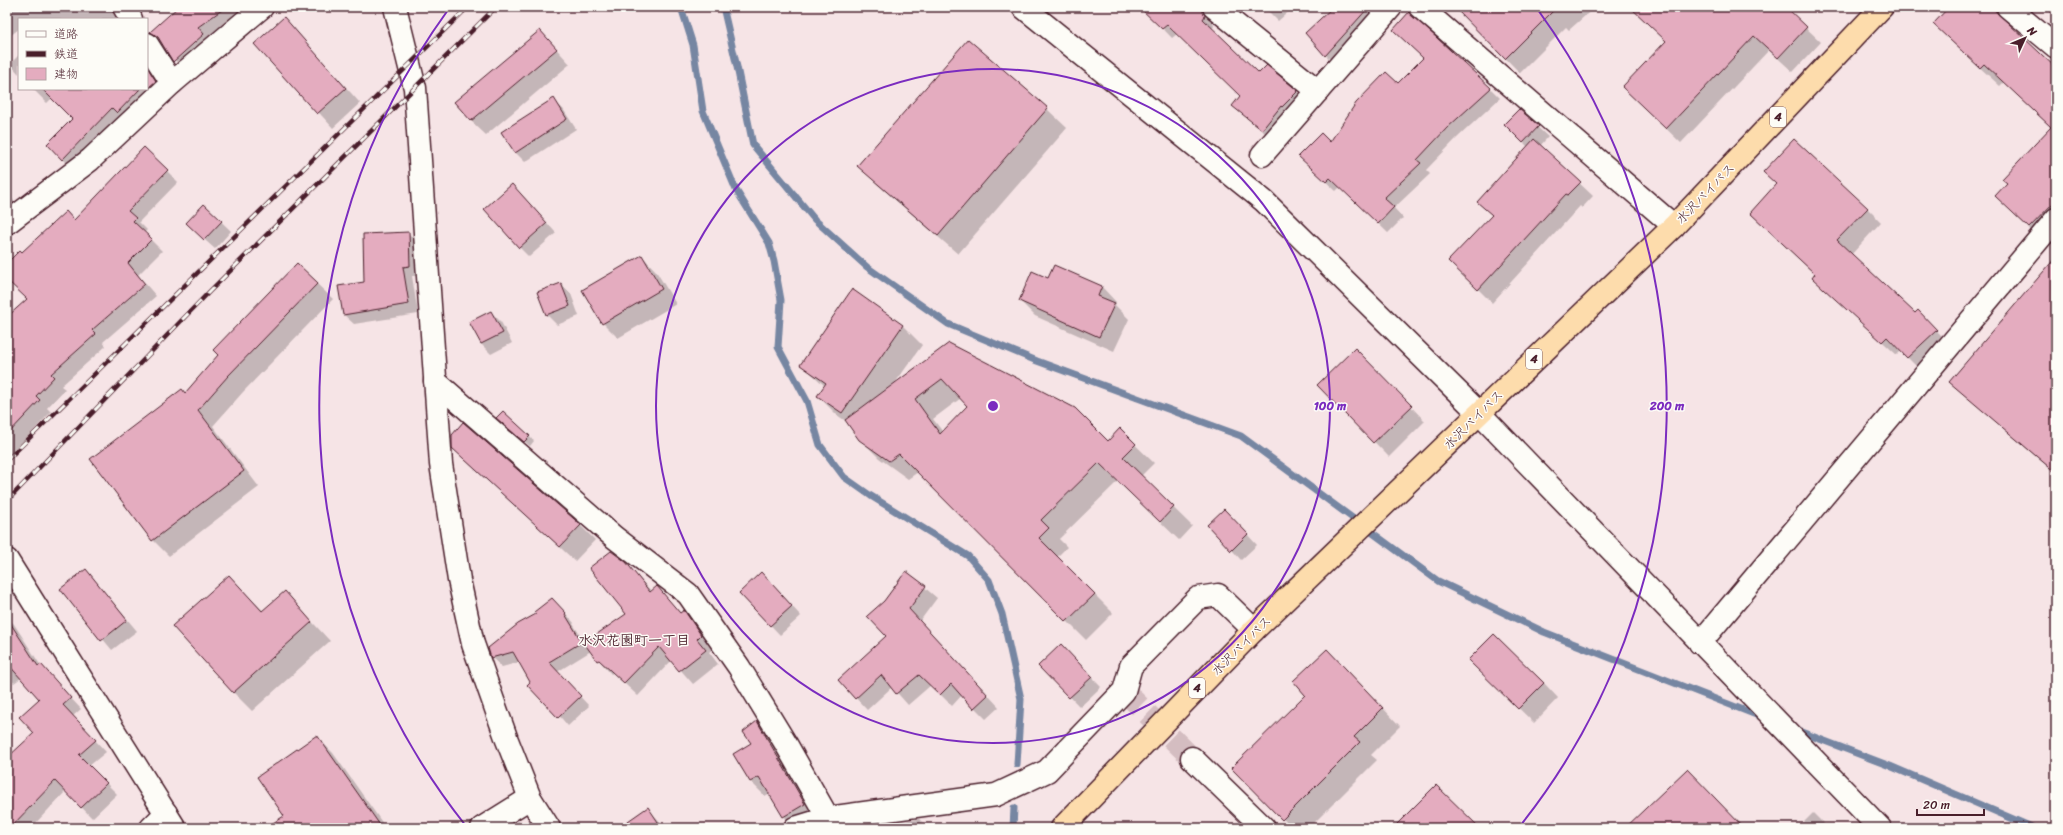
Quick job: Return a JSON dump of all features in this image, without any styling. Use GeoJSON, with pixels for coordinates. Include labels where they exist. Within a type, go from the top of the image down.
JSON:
{"type":"FeatureCollection","features":[{"type":"Feature","properties":{"kind":"highway","name":"水沢バイパス"},"geometry":{"type":"LineString","coordinates":[[1062,828],[1254,630],[1674,226],[1882,7]]}},
{"type":"Feature","properties":{"kind":"street"},"geometry":{"type":"LineString","coordinates":[[124,7],[130,18]]}},
{"type":"Feature","properties":{"kind":"street"},"geometry":{"type":"LineString","coordinates":[[7,223],[90,160],[172,83],[262,7]]}},
{"type":"Feature","properties":{"kind":"street"},"geometry":{"type":"LineString","coordinates":[[395,7],[415,88],[441,464],[459,580],[473,644],[530,798],[549,828]]}},
{"type":"Feature","properties":{"kind":"street"},"geometry":{"type":"LineString","coordinates":[[1023,7],[1264,201],[1479,413],[1878,827]]}},
{"type":"Feature","properties":{"kind":"street"},"geometry":{"type":"LineString","coordinates":[[1214,7],[1318,91]]}},
{"type":"Feature","properties":{"kind":"street"},"geometry":{"type":"LineString","coordinates":[[1262,155],[1391,7]]}},
{"type":"Feature","properties":{"kind":"street"},"geometry":{"type":"LineString","coordinates":[[1420,7],[1674,226]]}},
{"type":"Feature","properties":{"kind":"street"},"geometry":{"type":"LineString","coordinates":[[2008,7],[2056,47]]}},
{"type":"Feature","properties":{"kind":"street"},"geometry":{"type":"LineString","coordinates":[[148,46],[172,83]]}},
{"type":"Feature","properties":{"kind":"street"},"geometry":{"type":"LineString","coordinates":[[1700,643],[2056,219]]}},
{"type":"Feature","properties":{"kind":"street"},"geometry":{"type":"LineString","coordinates":[[435,382],[614,537],[688,594],[739,667],[786,744],[810,825],[996,795],[1047,771],[1124,691],[1131,666],[1198,598],[1218,595],[1254,630]]}},
{"type":"Feature","properties":{"kind":"street"},"geometry":{"type":"LineString","coordinates":[[7,560],[164,823]]}},
{"type":"Feature","properties":{"kind":"street"},"geometry":{"type":"LineString","coordinates":[[1192,758],[1264,828]]}},
{"type":"Feature","properties":{"kind":"street"},"geometry":{"type":"LineString","coordinates":[[482,828],[530,798]]}},
{"type":"Feature","properties":{"kind":"building"},"geometry":{"type":"Polygon","coordinates":[[[178,7],[226,7],[198,27],[204,34],[173,62],[158,37],[150,32],[178,7]]]}},
{"type":"Feature","properties":{"kind":"building"},"geometry":{"type":"Polygon","coordinates":[[[1139,7],[1202,7],[1205,16],[1203,19],[1259,73],[1267,65],[1298,91],[1282,107],[1281,106],[1262,130],[1232,106],[1240,96],[1167,25],[1162,29],[1139,7]]]}},
{"type":"Feature","properties":{"kind":"building"},"geometry":{"type":"Polygon","coordinates":[[[1333,7],[1369,7],[1325,56],[1305,33],[1333,7]]]}},
{"type":"Feature","properties":{"kind":"building"},"geometry":{"type":"Polygon","coordinates":[[[1454,7],[1557,7],[1505,59],[1454,7]]]}},
{"type":"Feature","properties":{"kind":"building"},"geometry":{"type":"Polygon","coordinates":[[[1630,7],[1786,7],[1807,27],[1778,58],[1754,36],[1666,129],[1622,87],[1666,41],[1630,7]]]}},
{"type":"Feature","properties":{"kind":"building"},"geometry":{"type":"Polygon","coordinates":[[[1949,7],[1991,7],[2056,68],[2056,200],[2029,228],[1995,196],[2007,183],[2002,179],[2051,127],[1984,64],[1980,68],[1933,24],[1949,7]]]}},
{"type":"Feature","properties":{"kind":"building"},"geometry":{"type":"Polygon","coordinates":[[[1409,12],[1491,88],[1447,128],[1417,160],[1421,163],[1384,198],[1394,207],[1378,224],[1330,178],[1326,182],[1298,156],[1321,133],[1330,142],[1356,103],[1386,72],[1398,83],[1423,58],[1393,30],[1409,12]]]}},
{"type":"Feature","properties":{"kind":"building"},"geometry":{"type":"Polygon","coordinates":[[[284,17],[346,88],[317,114],[254,44],[284,17]]]}},
{"type":"Feature","properties":{"kind":"building"},"geometry":{"type":"Polygon","coordinates":[[[540,30],[557,49],[471,121],[454,102],[540,30]]]}},
{"type":"Feature","properties":{"kind":"building"},"geometry":{"type":"Polygon","coordinates":[[[968,39],[1048,108],[938,236],[857,166],[968,39]]]}},
{"type":"Feature","properties":{"kind":"building"},"geometry":{"type":"Polygon","coordinates":[[[148,69],[156,81],[148,86],[148,69]]]}},
{"type":"Feature","properties":{"kind":"building"},"geometry":{"type":"Polygon","coordinates":[[[43,90],[139,90],[117,113],[112,108],[62,160],[47,144],[72,119],[43,90]]]}},
{"type":"Feature","properties":{"kind":"building"},"geometry":{"type":"Polygon","coordinates":[[[554,98],[567,119],[515,153],[501,132],[554,98]]]}},
{"type":"Feature","properties":{"kind":"building"},"geometry":{"type":"Polygon","coordinates":[[[1519,109],[1539,126],[1523,143],[1504,124],[1519,109]]]}},
{"type":"Feature","properties":{"kind":"building"},"geometry":{"type":"Polygon","coordinates":[[[1534,139],[1581,182],[1568,195],[1566,194],[1478,290],[1448,261],[1492,215],[1477,202],[1534,139]]]}},
{"type":"Feature","properties":{"kind":"building"},"geometry":{"type":"Polygon","coordinates":[[[1794,139],[1868,208],[1837,240],[1915,313],[1918,310],[1937,330],[1907,358],[1887,337],[1882,342],[1812,278],[1815,274],[1750,213],[1776,184],[1763,172],[1794,139]]]}},
{"type":"Feature","properties":{"kind":"building"},"geometry":{"type":"Polygon","coordinates":[[[144,147],[168,170],[128,211],[136,218],[133,221],[152,239],[128,263],[145,284],[92,330],[96,334],[51,374],[54,377],[36,396],[40,400],[7,435],[7,317],[27,299],[7,280],[7,263],[20,250],[22,252],[66,211],[74,220],[144,147]]]}},
{"type":"Feature","properties":{"kind":"building"},"geometry":{"type":"Polygon","coordinates":[[[512,184],[547,223],[519,248],[484,209],[512,184]]]}},
{"type":"Feature","properties":{"kind":"building"},"geometry":{"type":"Polygon","coordinates":[[[204,204],[222,221],[204,240],[186,223],[204,204]]]}},
{"type":"Feature","properties":{"kind":"building"},"geometry":{"type":"Polygon","coordinates":[[[409,232],[410,266],[403,267],[409,304],[343,315],[338,286],[364,282],[363,234],[409,232]]]}},
{"type":"Feature","properties":{"kind":"building"},"geometry":{"type":"Polygon","coordinates":[[[642,255],[662,289],[602,324],[582,290],[642,255]]]}},
{"type":"Feature","properties":{"kind":"building"},"geometry":{"type":"Polygon","coordinates":[[[2056,257],[2056,473],[1949,382],[2056,257]]]}},
{"type":"Feature","properties":{"kind":"building"},"geometry":{"type":"Polygon","coordinates":[[[297,263],[318,283],[228,376],[198,410],[244,471],[152,541],[90,459],[182,389],[185,393],[218,355],[213,350],[297,263]]]}},
{"type":"Feature","properties":{"kind":"building"},"geometry":{"type":"Polygon","coordinates":[[[1054,265],[1102,286],[1098,296],[1115,303],[1099,337],[1019,301],[1032,271],[1048,278],[1054,265]]]}},
{"type":"Feature","properties":{"kind":"building"},"geometry":{"type":"Polygon","coordinates":[[[561,283],[570,306],[546,315],[537,292],[561,283]]]}},
{"type":"Feature","properties":{"kind":"building"},"geometry":{"type":"Polygon","coordinates":[[[852,289],[903,325],[842,413],[817,396],[826,383],[800,365],[852,289]]]}},
{"type":"Feature","properties":{"kind":"building"},"geometry":{"type":"Polygon","coordinates":[[[491,311],[503,333],[481,344],[469,322],[491,311]]]}},
{"type":"Feature","properties":{"kind":"building"},"geometry":{"type":"Polygon","coordinates":[[[949,343],[1075,408],[1108,441],[1120,428],[1136,444],[1123,457],[1174,507],[1160,522],[1099,463],[1041,520],[1049,528],[1039,538],[1095,594],[1066,622],[899,454],[889,461],[859,440],[845,420],[949,343]],[[942,379],[915,399],[940,434],[967,406],[942,379]]]}},
{"type":"Feature","properties":{"kind":"building"},"geometry":{"type":"Polygon","coordinates":[[[1355,348],[1412,406],[1373,443],[1317,385],[1355,348]]]}},
{"type":"Feature","properties":{"kind":"building"},"geometry":{"type":"Polygon","coordinates":[[[503,411],[530,436],[524,442],[496,418],[503,411]]]}},
{"type":"Feature","properties":{"kind":"building"},"geometry":{"type":"Polygon","coordinates":[[[463,422],[581,525],[560,547],[452,448],[452,435],[463,422]]]}},
{"type":"Feature","properties":{"kind":"building"},"geometry":{"type":"Polygon","coordinates":[[[1224,509],[1248,534],[1231,551],[1207,525],[1224,509]]]}},
{"type":"Feature","properties":{"kind":"building"},"geometry":{"type":"Polygon","coordinates":[[[611,551],[626,562],[650,592],[657,586],[680,613],[684,610],[701,635],[697,639],[706,650],[679,671],[659,647],[624,683],[599,660],[597,661],[584,643],[626,614],[589,568],[611,551]]]}},
{"type":"Feature","properties":{"kind":"building"},"geometry":{"type":"Polygon","coordinates":[[[86,569],[127,620],[101,641],[60,589],[86,569]]]}},
{"type":"Feature","properties":{"kind":"building"},"geometry":{"type":"Polygon","coordinates":[[[906,571],[926,586],[909,609],[988,695],[973,709],[951,684],[940,695],[919,675],[896,694],[881,675],[855,699],[838,680],[886,636],[867,616],[884,601],[906,571]]]}},
{"type":"Feature","properties":{"kind":"building"},"geometry":{"type":"Polygon","coordinates":[[[761,572],[792,606],[770,626],[739,593],[761,572]]]}},
{"type":"Feature","properties":{"kind":"building"},"geometry":{"type":"Polygon","coordinates":[[[229,575],[262,611],[285,591],[312,622],[233,693],[172,626],[229,575]]]}},
{"type":"Feature","properties":{"kind":"building"},"geometry":{"type":"Polygon","coordinates":[[[552,598],[566,613],[565,614],[582,642],[549,662],[581,696],[558,718],[527,685],[530,682],[513,652],[491,658],[488,648],[518,624],[536,614],[534,612],[552,598]]]}},
{"type":"Feature","properties":{"kind":"building"},"geometry":{"type":"Polygon","coordinates":[[[7,618],[38,666],[41,664],[71,698],[63,705],[96,740],[79,755],[107,783],[81,808],[55,781],[10,828],[7,828],[7,758],[34,733],[19,717],[39,699],[7,663],[7,618]]]}},
{"type":"Feature","properties":{"kind":"building"},"geometry":{"type":"Polygon","coordinates":[[[1494,634],[1544,683],[1518,709],[1468,660],[1494,634]]]}},
{"type":"Feature","properties":{"kind":"building"},"geometry":{"type":"Polygon","coordinates":[[[1061,644],[1092,677],[1069,698],[1038,666],[1061,644]]]}},
{"type":"Feature","properties":{"kind":"building"},"geometry":{"type":"Polygon","coordinates":[[[1327,649],[1383,708],[1354,737],[1360,742],[1282,820],[1231,768],[1305,695],[1293,681],[1327,649]]]}},
{"type":"Feature","properties":{"kind":"building"},"geometry":{"type":"Polygon","coordinates":[[[757,721],[805,804],[783,817],[759,777],[750,782],[733,754],[751,743],[743,732],[757,721]]]}},
{"type":"Feature","properties":{"kind":"building"},"geometry":{"type":"Polygon","coordinates":[[[317,735],[382,828],[265,828],[284,816],[257,777],[317,735]]]}},
{"type":"Feature","properties":{"kind":"building"},"geometry":{"type":"Polygon","coordinates":[[[1687,769],[1744,828],[1625,828],[1687,769]]]}},
{"type":"Feature","properties":{"kind":"building"},"geometry":{"type":"Polygon","coordinates":[[[1436,785],[1480,828],[1393,828],[1436,785]]]}},
{"type":"Feature","properties":{"kind":"building"},"geometry":{"type":"Polygon","coordinates":[[[648,807],[662,828],[618,828],[648,807]]]}},
{"type":"Feature","properties":{"kind":"waterway"},"geometry":{"type":"LineString","coordinates":[[681,7],[693,45],[703,111],[736,190],[769,243],[781,300],[778,347],[807,401],[820,445],[844,477],[871,496],[968,556],[989,580],[1002,614],[1021,699],[1017,764]]}},
{"type":"Feature","properties":{"kind":"waterway"},"geometry":{"type":"LineString","coordinates":[[723,7],[753,145],[815,220],[867,267],[948,324],[1037,361],[1241,436],[1438,581],[1544,632],[1764,718]]}},
{"type":"Feature","properties":{"kind":"waterway"},"geometry":{"type":"LineString","coordinates":[[1796,730],[1890,766],[2034,828]]}},
{"type":"Feature","properties":{"kind":"waterway"},"geometry":{"type":"LineString","coordinates":[[1013,828],[1014,808]]}},
{"type":"Feature","properties":{"kind":"tunnel"},"geometry":{"type":"LineString","coordinates":[[1124,691],[1192,758]]}},
{"type":"Feature","properties":{"kind":"railway"},"geometry":{"type":"LineString","coordinates":[[7,460],[468,7]]}},
{"type":"Feature","properties":{"kind":"railway"},"geometry":{"type":"LineString","coordinates":[[7,501],[210,291],[496,7]]}},
{"type":"Feature","properties":{"kind":"district","name":"水沢花園町一丁目"},"geometry":{"type":"Point","coordinates":[634,640]}}]}
